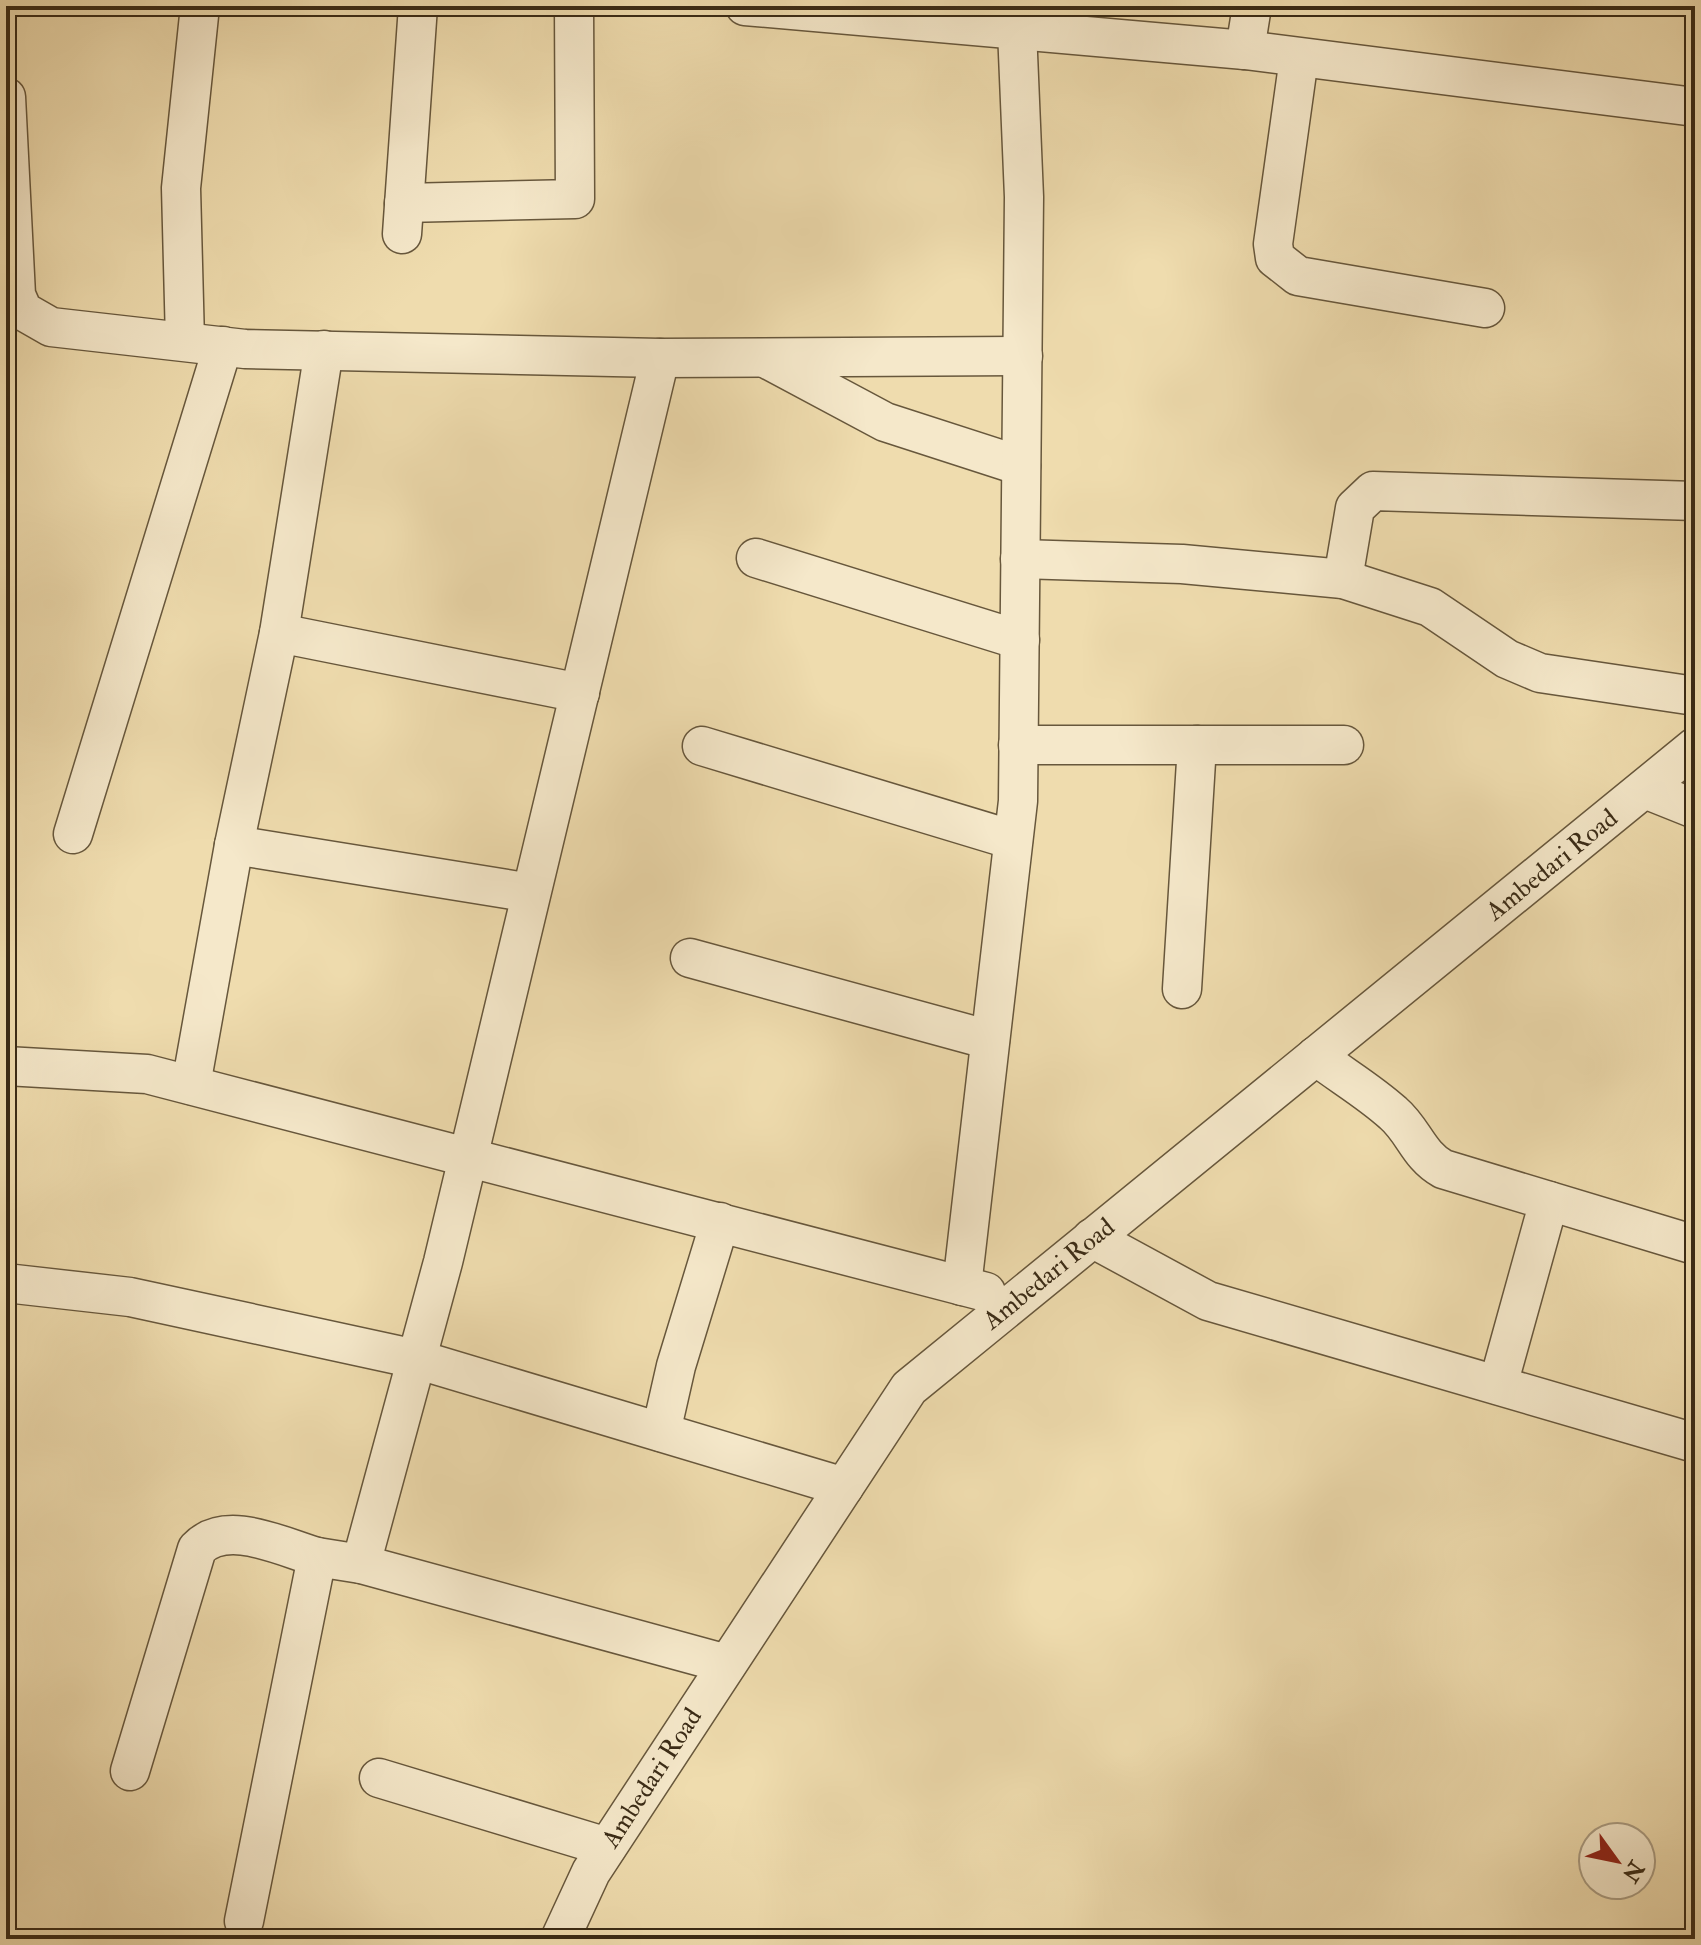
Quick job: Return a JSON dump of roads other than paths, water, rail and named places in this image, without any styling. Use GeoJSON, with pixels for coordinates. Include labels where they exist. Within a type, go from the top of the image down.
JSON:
{"type":"FeatureCollection","features":[{"type":"Feature","properties":{"kind":"street"},"geometry":{"type":"LineString","coordinates":[[185,341],[181,188],[200,6]]}},
{"type":"Feature","properties":{"kind":"street"},"geometry":{"type":"LineString","coordinates":[[418,6],[403,219],[575,199],[574,6]]}},
{"type":"Feature","properties":{"kind":"street"},"geometry":{"type":"LineString","coordinates":[[1245,50],[1252,6]]}},
{"type":"Feature","properties":{"kind":"street"},"geometry":{"type":"LineString","coordinates":[[759,7],[1016,19],[1695,107]]}},
{"type":"Feature","properties":{"kind":"street"},"geometry":{"type":"LineString","coordinates":[[962,1286],[1013,840],[1018,745],[1024,197],[1016,19]]}},
{"type":"Feature","properties":{"kind":"street"},"geometry":{"type":"LineString","coordinates":[[1299,58],[1273,244],[1275,258],[1298,276],[1485,308]]}},
{"type":"Feature","properties":{"kind":"street"},"geometry":{"type":"LineString","coordinates":[[6,97],[16,295],[23,311],[51,327],[74,332],[223,346],[324,350],[660,358],[1023,356]]}},
{"type":"Feature","properties":{"kind":"street"},"geometry":{"type":"LineString","coordinates":[[73,834],[223,346]]}},
{"type":"Feature","properties":{"kind":"street"},"geometry":{"type":"LineString","coordinates":[[191,1085],[234,845],[279,633],[324,350]]}},
{"type":"Feature","properties":{"kind":"street"},"geometry":{"type":"LineString","coordinates":[[762,357],[885,422],[1021,466]]}},
{"type":"Feature","properties":{"kind":"street"},"geometry":{"type":"LineString","coordinates":[[361,1564],[468,1156],[660,358]]}},
{"type":"Feature","properties":{"kind":"street"},"geometry":{"type":"LineString","coordinates":[[1343,579],[1355,508],[1373,491],[1695,501]]}},
{"type":"Feature","properties":{"kind":"street"},"geometry":{"type":"LineString","coordinates":[[756,558],[1020,640]]}},
{"type":"Feature","properties":{"kind":"street"},"geometry":{"type":"LineString","coordinates":[[1020,559],[1182,564],[1343,579],[1430,607],[1507,659],[1531,671],[1695,696]]}},
{"type":"Feature","properties":{"kind":"street"},"geometry":{"type":"LineString","coordinates":[[279,633],[580,693]]}},
{"type":"Feature","properties":{"kind":"street"},"geometry":{"type":"LineString","coordinates":[[1018,745],[1344,745]]}},
{"type":"Feature","properties":{"kind":"street"},"geometry":{"type":"LineString","coordinates":[[1182,989],[1197,745]]}},
{"type":"Feature","properties":{"kind":"street"},"geometry":{"type":"LineString","coordinates":[[702,746],[1013,840]]}},
{"type":"Feature","properties":{"kind":"street","name":"Ambedari Road"},"geometry":{"type":"LineString","coordinates":[[560,1939],[591,1872],[909,1388],[1695,747]]}},
{"type":"Feature","properties":{"kind":"street"},"geometry":{"type":"LineString","coordinates":[[1645,789],[1695,809]]}},
{"type":"Feature","properties":{"kind":"street"},"geometry":{"type":"LineString","coordinates":[[234,845],[531,893]]}},
{"type":"Feature","properties":{"kind":"street"},"geometry":{"type":"LineString","coordinates":[[690,958],[990,1040]]}},
{"type":"Feature","properties":{"kind":"street"},"geometry":{"type":"LineString","coordinates":[[1316,1056],[1393,1112],[1408,1128],[1418,1149],[1429,1161],[1443,1169],[1695,1245]]}},
{"type":"Feature","properties":{"kind":"street"},"geometry":{"type":"LineString","coordinates":[[6,1066],[147,1074],[1016,1300]]}},
{"type":"Feature","properties":{"kind":"street"},"geometry":{"type":"LineString","coordinates":[[1498,1385],[1549,1201]]}},
{"type":"Feature","properties":{"kind":"street"},"geometry":{"type":"LineString","coordinates":[[661,1432],[676,1366],[720,1222]]}},
{"type":"Feature","properties":{"kind":"street"},"geometry":{"type":"LineString","coordinates":[[1092,1238],[1208,1301],[1695,1443]]}},
{"type":"Feature","properties":{"kind":"street"},"geometry":{"type":"LineString","coordinates":[[6,1283],[130,1297],[416,1359],[844,1487]]}},
{"type":"Feature","properties":{"kind":"street"},"geometry":{"type":"LineString","coordinates":[[130,1771],[197,1549],[217,1535],[239,1535],[317,1557],[361,1564],[727,1664]]}},
{"type":"Feature","properties":{"kind":"street"},"geometry":{"type":"LineString","coordinates":[[244,1921],[317,1557]]}},
{"type":"Feature","properties":{"kind":"street"},"geometry":{"type":"LineString","coordinates":[[379,1778],[607,1847]]}}]}
